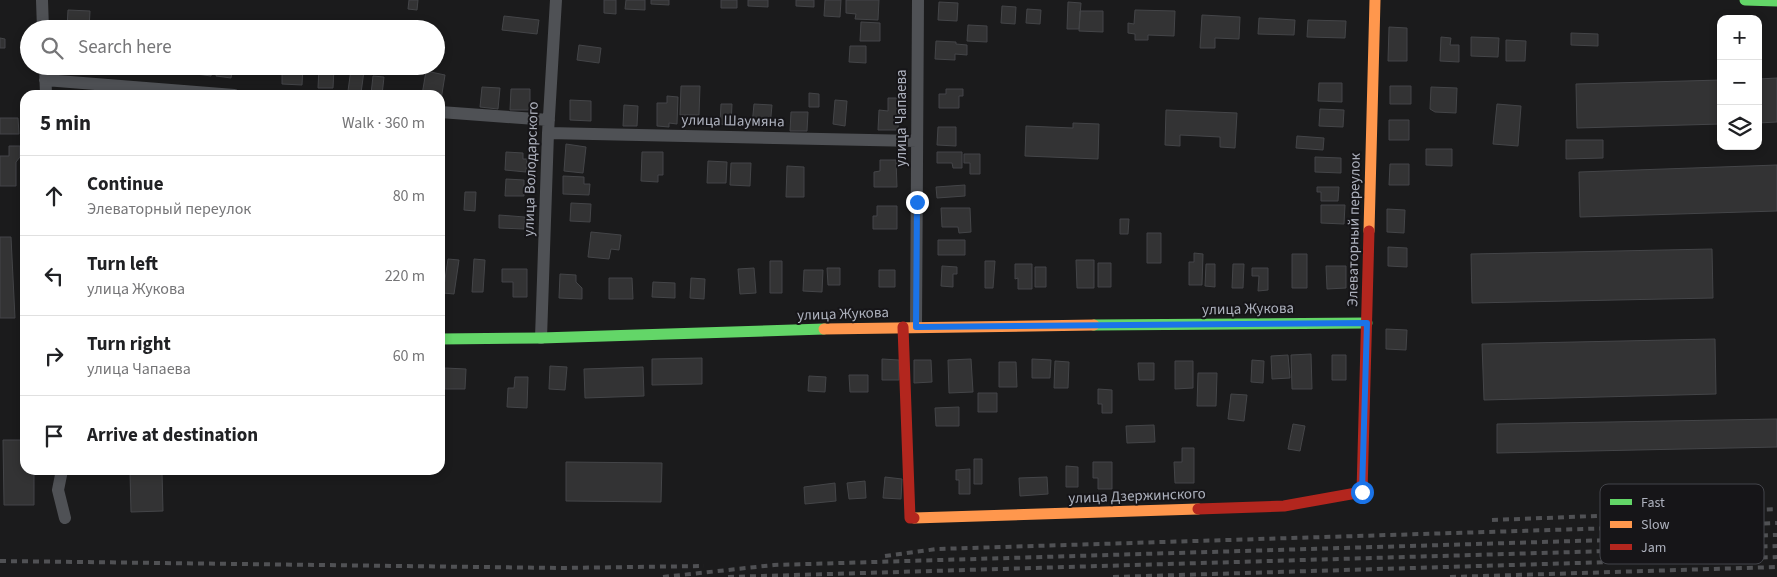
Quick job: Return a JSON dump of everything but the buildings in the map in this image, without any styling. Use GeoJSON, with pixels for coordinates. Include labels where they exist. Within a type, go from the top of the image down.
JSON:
{"type":"FeatureCollection","features":[{"type":"Feature","properties":{"kind":"street"},"geometry":{"type":"LineString","coordinates":[[42,0],[43,20]]}},
{"type":"Feature","properties":{"kind":"street","name":"улица Володарского"},"geometry":{"type":"LineString","coordinates":[[541,338],[548,126],[556,0]]}},
{"type":"Feature","properties":{"kind":"street","name":"улица Чапаева"},"geometry":{"type":"LineString","coordinates":[[910,518],[910,327],[917,141],[918,0]]}},
{"type":"Feature","properties":{"kind":"street","name":"Элеваторный переулок"},"geometry":{"type":"LineString","coordinates":[[1362,492],[1375,0]]}},
{"type":"Feature","properties":{"kind":"street"},"geometry":{"type":"LineString","coordinates":[[1745,0],[1777,1]]}},
{"type":"Feature","properties":{"kind":"street"},"geometry":{"type":"LineString","coordinates":[[45,75],[46,90]]}},
{"type":"Feature","properties":{"kind":"street"},"geometry":{"type":"LineString","coordinates":[[45,80],[171,90]]}},
{"type":"Feature","properties":{"kind":"street","name":"улица Шаумяна"},"geometry":{"type":"LineString","coordinates":[[445,113],[548,126],[917,141]]}},
{"type":"Feature","properties":{"kind":"street","name":"улица Жукова"},"geometry":{"type":"LineString","coordinates":[[445,339],[541,338],[910,327],[1367,323]]}},
{"type":"Feature","properties":{"kind":"street"},"geometry":{"type":"LineString","coordinates":[[61,475],[58,490],[65,518]]}},
{"type":"Feature","properties":{"kind":"street","name":"улица Дзержинского"},"geometry":{"type":"LineString","coordinates":[[910,518],[1284,506],[1362,492]]}},
{"type":"Feature","properties":{"kind":"railway"},"geometry":{"type":"LineString","coordinates":[[1764,510],[1777,509]]}},
{"type":"Feature","properties":{"kind":"railway"},"geometry":{"type":"LineString","coordinates":[[1492,520],[1600,516]]}},
{"type":"Feature","properties":{"kind":"railway"},"geometry":{"type":"LineString","coordinates":[[1764,523],[1777,523]]}},
{"type":"Feature","properties":{"kind":"railway"},"geometry":{"type":"LineString","coordinates":[[885,556],[937,549],[1600,528]]}},
{"type":"Feature","properties":{"kind":"railway"},"geometry":{"type":"LineString","coordinates":[[1764,535],[1777,535]]}},
{"type":"Feature","properties":{"kind":"railway"},"geometry":{"type":"LineString","coordinates":[[663,577],[774,565],[1600,540]]}},
{"type":"Feature","properties":{"kind":"railway"},"geometry":{"type":"LineString","coordinates":[[1764,546],[1777,546]]}},
{"type":"Feature","properties":{"kind":"railway"},"geometry":{"type":"LineString","coordinates":[[728,577],[1600,551]]}},
{"type":"Feature","properties":{"kind":"railway"},"geometry":{"type":"LineString","coordinates":[[1764,557],[1777,557]]}},
{"type":"Feature","properties":{"kind":"railway"},"geometry":{"type":"LineString","coordinates":[[0,561],[561,568],[704,566]]}},
{"type":"Feature","properties":{"kind":"railway"},"geometry":{"type":"LineString","coordinates":[[1113,577],[1600,562]]}},
{"type":"Feature","properties":{"kind":"railway"},"geometry":{"type":"LineString","coordinates":[[1450,577],[1777,567]]}},
{"type":"Feature","properties":{"kind":"traffic: fast"},"geometry":{"type":"LineString","coordinates":[[1745,0],[1777,1]]}},
{"type":"Feature","properties":{"kind":"traffic: fast"},"geometry":{"type":"LineString","coordinates":[[1094,325],[1367,323]]}},
{"type":"Feature","properties":{"kind":"traffic: fast"},"geometry":{"type":"LineString","coordinates":[[445,339],[541,338],[824,329]]}},
{"type":"Feature","properties":{"kind":"traffic: slow"},"geometry":{"type":"LineString","coordinates":[[1369,231],[1375,0]]}},
{"type":"Feature","properties":{"kind":"traffic: slow"},"geometry":{"type":"LineString","coordinates":[[824,329],[1094,325]]}},
{"type":"Feature","properties":{"kind":"traffic: slow"},"geometry":{"type":"LineString","coordinates":[[914,518],[1198,509]]}},
{"type":"Feature","properties":{"kind":"traffic: jam"},"geometry":{"type":"LineString","coordinates":[[1198,509],[1284,506],[1362,492],[1369,231]]}},
{"type":"Feature","properties":{"kind":"traffic: jam"},"geometry":{"type":"LineString","coordinates":[[903,327],[910,518],[914,518]]}},
{"type":"Feature","properties":{"kind":"route"},"geometry":{"type":"LineString","coordinates":[[917,202],[916,327],[1367,323],[1362,492]]}}]}
